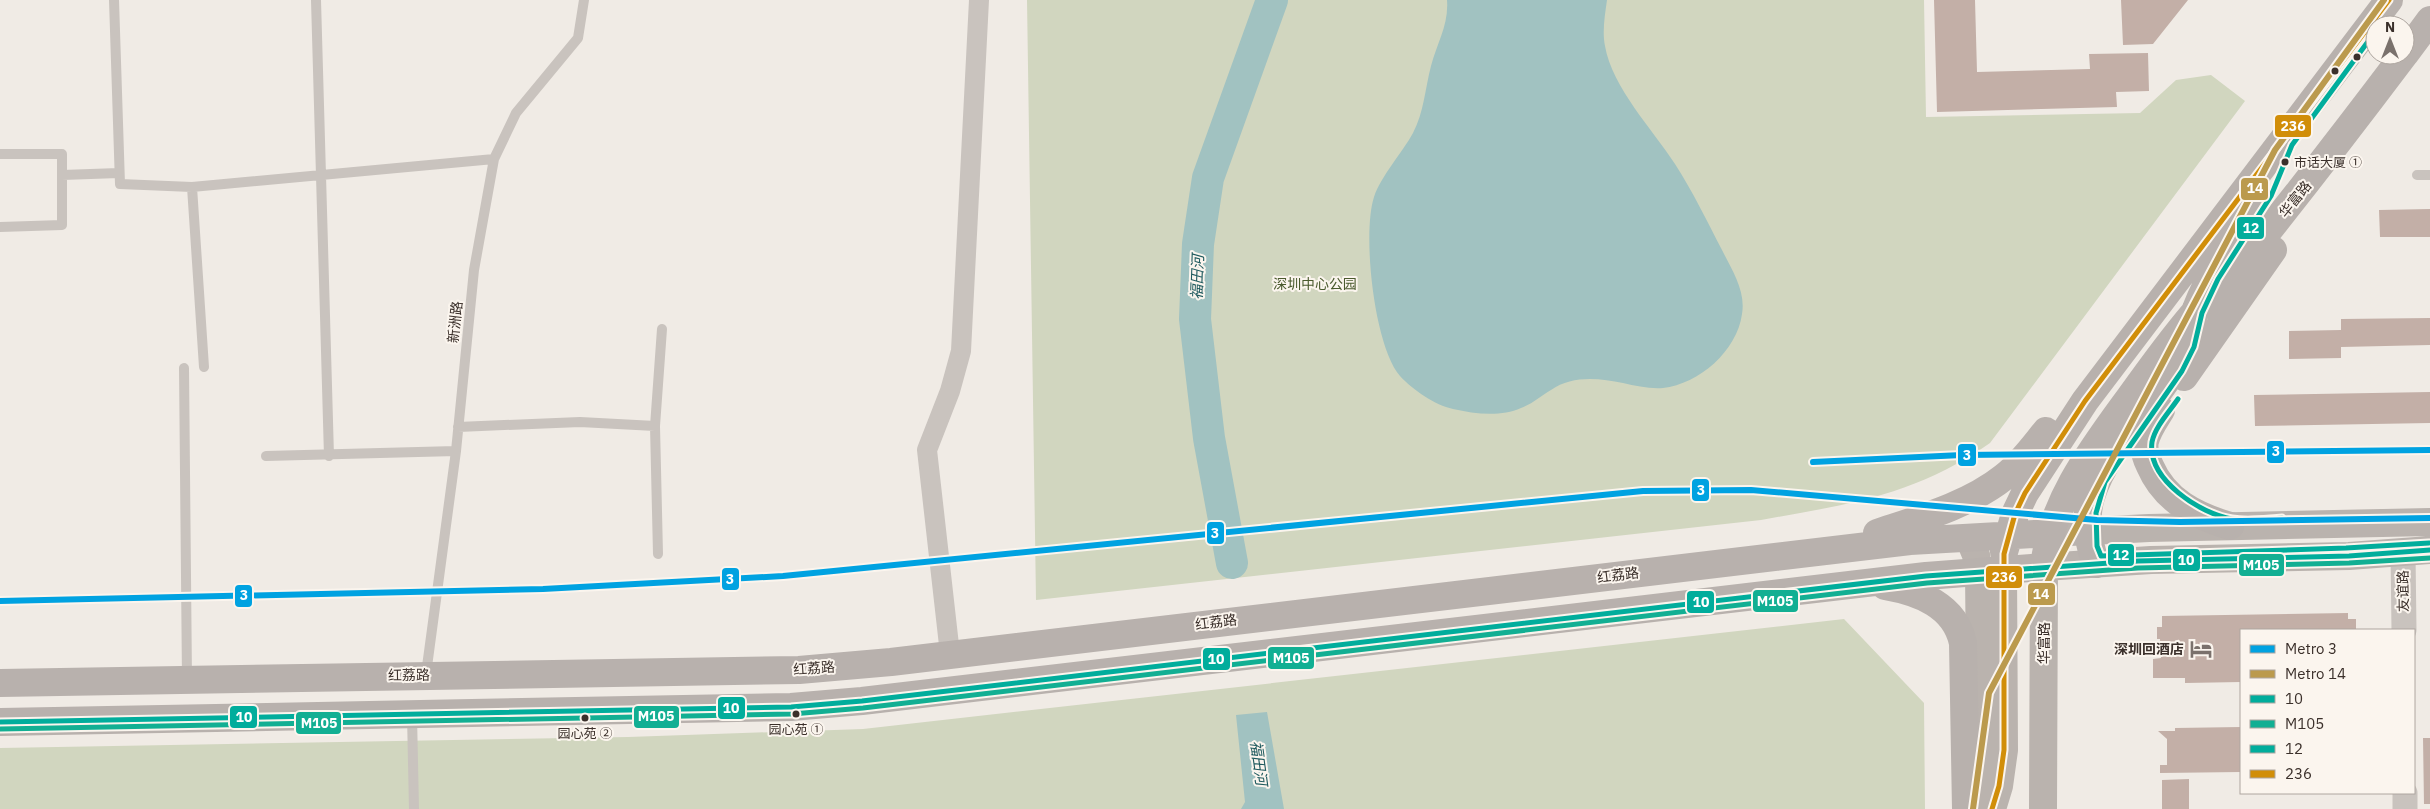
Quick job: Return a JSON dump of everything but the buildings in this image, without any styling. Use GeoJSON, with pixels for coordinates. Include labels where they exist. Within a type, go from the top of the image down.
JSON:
{"type":"FeatureCollection","features":[{"type":"Feature","properties":{"kind":"main road","name":"华富路"},"geometry":{"type":"LineString","coordinates":[[1990,809],[1981,774],[1991,571],[2008,535],[2015,514],[2034,477],[2085,401],[2285,141],[2389,0]]}},
{"type":"Feature","properties":{"kind":"main road","name":"华富路"},"geometry":{"type":"LineString","coordinates":[[2415,40],[2430,20]]}},
{"type":"Feature","properties":{"kind":"main road","name":"华富路"},"geometry":{"type":"LineString","coordinates":[[2043,809],[2044,568],[2050,533],[2071,484],[2160,355],[2195,311],[2235,272],[2310,180],[2396,65]]}},
{"type":"Feature","properties":{"kind":"main road","name":"华富路"},"geometry":{"type":"LineString","coordinates":[[2096,564],[2087,531],[2088,512],[2098,479],[2175,368],[2187,344],[2195,311],[2220,259],[2264,193],[2285,141]]}},
{"type":"Feature","properties":{"kind":"main road"},"geometry":{"type":"LineString","coordinates":[[2230,526],[2203,518],[2181,506],[2164,490],[2153,474],[2145,455],[2144,442],[2149,429],[2164,405],[2270,256],[2310,180]]}},
{"type":"Feature","properties":{"kind":"main road"},"geometry":{"type":"LineString","coordinates":[[1828,550],[1927,516],[1976,495],[2004,478],[2023,460],[2046,431],[2085,401]]}},
{"type":"Feature","properties":{"kind":"main road","name":"红荔路"},"geometry":{"type":"LineString","coordinates":[[0,683],[426,674],[799,670],[950,654],[1910,540],[2230,526],[2430,522]]}},
{"type":"Feature","properties":{"kind":"main road","name":"华富路"},"geometry":{"type":"LineString","coordinates":[[1969,538],[1976,555],[1991,571]]}},
{"type":"Feature","properties":{"kind":"main road"},"geometry":{"type":"LineString","coordinates":[[0,722],[747,709],[828,704],[1868,583],[1991,571],[2096,564],[2430,550]]}},
{"type":"Feature","properties":{"kind":"main road"},"geometry":{"type":"LineString","coordinates":[[1868,583],[1898,588],[1930,600],[1945,610],[1961,632],[1963,643],[1966,809]]}},
{"type":"Feature","properties":{"kind":"street"},"geometry":{"type":"LineString","coordinates":[[950,654],[927,450],[950,391],[961,351],[979,0]]}},
{"type":"Feature","properties":{"kind":"street","name":"友谊路"},"geometry":{"type":"LineString","coordinates":[[2403,552],[2404,629]]}},
{"type":"Feature","properties":{"kind":"street"},"geometry":{"type":"LineString","coordinates":[[2405,794],[2405,809]]}},
{"type":"Feature","properties":{"kind":"lane"},"geometry":{"type":"LineString","coordinates":[[114,0],[120,184],[192,188],[322,174],[494,159]]}},
{"type":"Feature","properties":{"kind":"lane"},"geometry":{"type":"LineString","coordinates":[[316,0],[329,456]]}},
{"type":"Feature","properties":{"kind":"lane","name":"新洲路"},"geometry":{"type":"LineString","coordinates":[[426,674],[456,451],[474,270],[494,159],[516,113],[578,38],[584,0]]}},
{"type":"Feature","properties":{"kind":"lane"},"geometry":{"type":"LineString","coordinates":[[0,154],[62,154],[62,225],[0,227]]}},
{"type":"Feature","properties":{"kind":"lane"},"geometry":{"type":"LineString","coordinates":[[62,176],[119,173]]}},
{"type":"Feature","properties":{"kind":"lane"},"geometry":{"type":"LineString","coordinates":[[2417,175],[2430,175]]}},
{"type":"Feature","properties":{"kind":"lane"},"geometry":{"type":"LineString","coordinates":[[192,188],[204,367]]}},
{"type":"Feature","properties":{"kind":"lane"},"geometry":{"type":"LineString","coordinates":[[658,554],[655,426],[662,329]]}},
{"type":"Feature","properties":{"kind":"lane"},"geometry":{"type":"LineString","coordinates":[[184,368],[188,679]]}},
{"type":"Feature","properties":{"kind":"lane"},"geometry":{"type":"LineString","coordinates":[[458,427],[580,422],[655,426]]}},
{"type":"Feature","properties":{"kind":"lane"},"geometry":{"type":"LineString","coordinates":[[266,456],[329,456],[456,451]]}},
{"type":"Feature","properties":{"kind":"lane"},"geometry":{"type":"LineString","coordinates":[[412,714],[414,809]]}},
{"type":"Feature","properties":{"kind":"green space","name":"深圳中心公园"},"geometry":{"type":"Polygon","coordinates":[[[1027,0],[1924,0],[1926,117],[2140,113],[2176,80],[2211,75],[2245,101],[1990,443],[1935,475],[1852,503],[1761,520],[1036,600],[1027,0]]]}},
{"type":"Feature","properties":{"kind":"green space"},"geometry":{"type":"Polygon","coordinates":[[[1844,619],[1924,703],[1925,809],[0,809],[0,748],[628,737],[863,729],[1844,619]]]}},
{"type":"Feature","properties":{"kind":"water"},"geometry":{"type":"Polygon","coordinates":[[[1447,0],[1607,0],[1604,41],[1609,61],[1616,77],[1634,108],[1666,151],[1688,185],[1730,265],[1740,289],[1743,305],[1739,328],[1733,341],[1724,353],[1702,373],[1677,385],[1663,388],[1643,387],[1605,380],[1577,380],[1559,385],[1521,408],[1496,414],[1461,411],[1446,407],[1418,392],[1400,376],[1391,361],[1383,341],[1377,316],[1370,262],[1369,236],[1371,214],[1377,189],[1413,133],[1420,117],[1431,66],[1446,18],[1447,0]]]}},
{"type":"Feature","properties":{"kind":"water"},"geometry":{"type":"Polygon","coordinates":[[[1267,712],[1284,809],[1241,809],[1245,802],[1236,715],[1267,712]]]}},
{"type":"Feature","properties":{"kind":"waterway","name":"福田河"},"geometry":{"type":"LineString","coordinates":[[1232,563],[1209,438],[1195,319],[1198,244],[1208,178],[1272,0]]}},
{"type":"Feature","properties":{"kind":"metro line","name":"14"},"geometry":{"type":"LineString","coordinates":[[1973,809],[1989,693],[2275,150],[2384,0]]}},
{"type":"Feature","properties":{"kind":"metro line","name":"3"},"geometry":{"type":"LineString","coordinates":[[1813,462],[1962,455],[2430,450]]}},
{"type":"Feature","properties":{"kind":"metro line","name":"3"},"geometry":{"type":"LineString","coordinates":[[0,601],[543,589],[783,576],[1643,491],[1751,490],[2097,520],[2180,522],[2430,518]]}},
{"type":"Feature","properties":{"kind":"transit line","name":"236"},"geometry":{"type":"LineString","coordinates":[[1992,809],[1999,786],[2004,750],[2004,554],[2015,514],[2025,493],[2085,401],[2389,0]]}},
{"type":"Feature","properties":{"kind":"transit line","name":"12"},"geometry":{"type":"LineString","coordinates":[[2365,46],[2292,145],[2271,196],[2218,279],[2202,313],[2194,347],[2182,371],[2105,482],[2096,513],[2097,546],[2101,556],[2346,548],[2429,543]]}},
{"type":"Feature","properties":{"kind":"transit line","name":"12"},"geometry":{"type":"LineString","coordinates":[[2178,399],[2159,425],[2152,442],[2153,456],[2158,469],[2167,482],[2178,493],[2219,516],[2245,520],[2282,518]]}},
{"type":"Feature","properties":{"kind":"transit line","name":"10"},"geometry":{"type":"LineString","coordinates":[[0,722],[791,707],[862,701],[1926,576],[2138,561],[2349,556],[2430,550]]}},
{"type":"Feature","properties":{"kind":"transit line","name":"M105"},"geometry":{"type":"LineString","coordinates":[[0,729],[792,714],[863,708],[1927,583],[2138,568],[2349,563],[2430,558]]}},
{"type":"Feature","properties":{"kind":"place","name":"市话大厦 ①"},"geometry":{"type":"Point","coordinates":[2285,162]}},
{"type":"Feature","properties":{"kind":"place","name":"深圳回酒店"},"geometry":{"type":"Point","coordinates":[2201,649]}},
{"type":"Feature","properties":{"kind":"place","name":"园心苑 ①"},"geometry":{"type":"Point","coordinates":[796,714]}},
{"type":"Feature","properties":{"kind":"place","name":"园心苑 ②"},"geometry":{"type":"Point","coordinates":[585,718]}}]}
